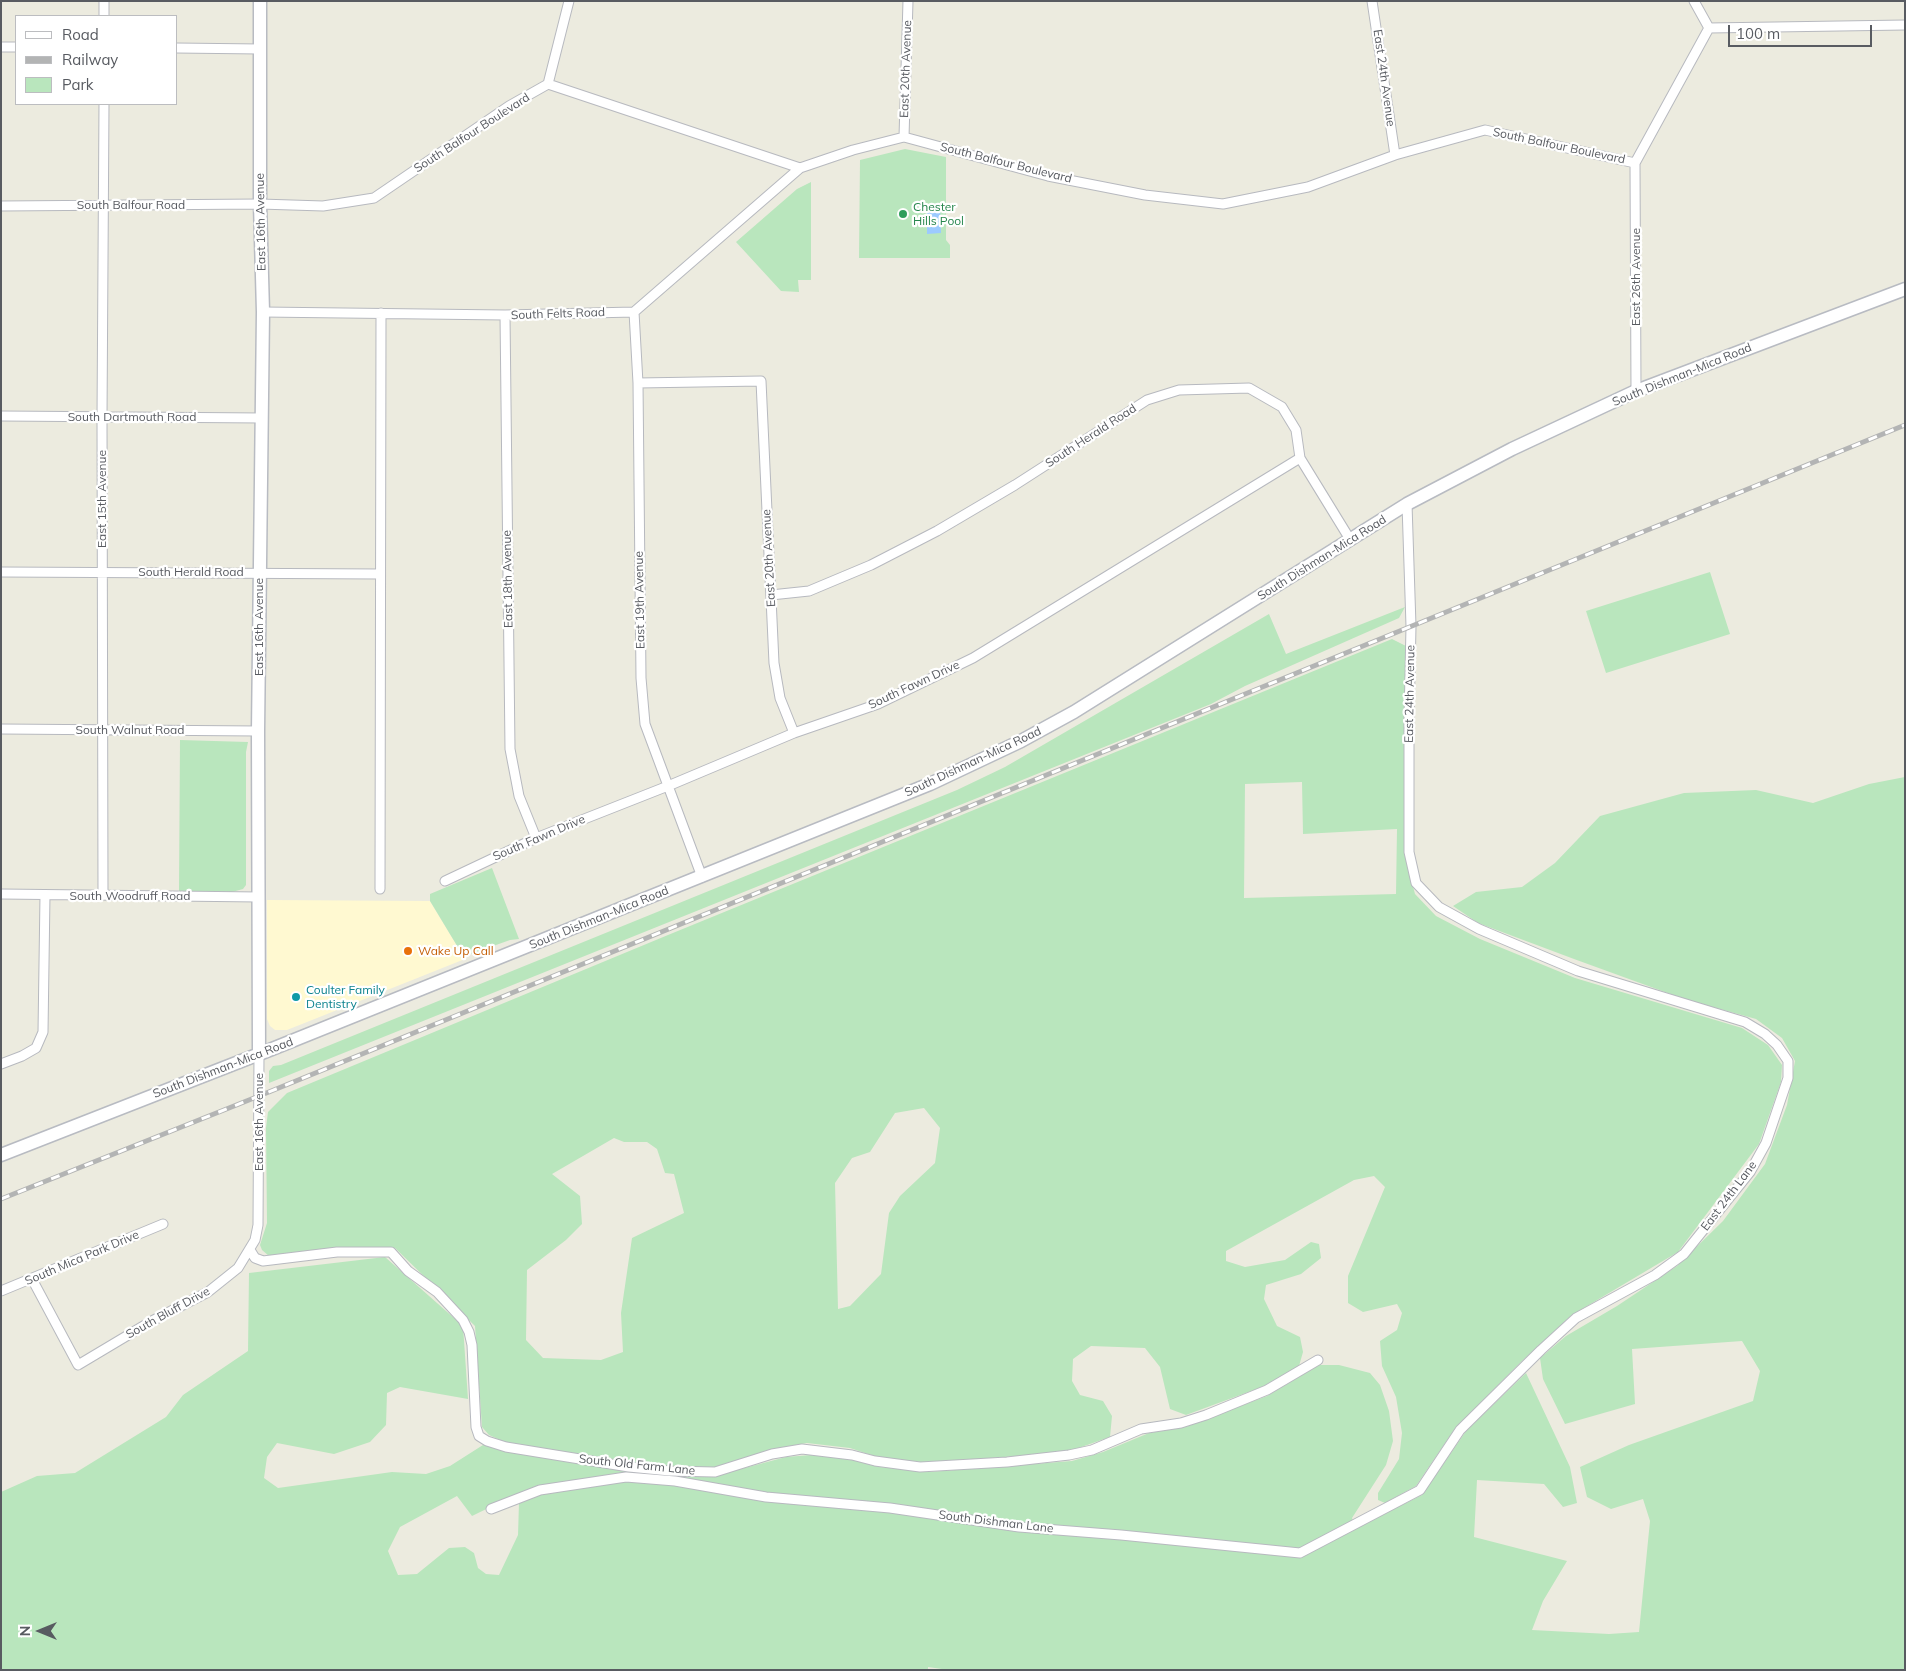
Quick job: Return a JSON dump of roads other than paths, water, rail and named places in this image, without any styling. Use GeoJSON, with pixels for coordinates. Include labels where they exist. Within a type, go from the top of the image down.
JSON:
{"type":"FeatureCollection","features":[{"type":"Feature","properties":{"kind":"main road","name":"East 16th Avenue"},"geometry":{"type":"LineString","coordinates":[[259,1054],[258,731],[263,312],[260,204],[260,1]]}},
{"type":"Feature","properties":{"kind":"main road","name":"South Dishman-Mica Road"},"geometry":{"type":"LineString","coordinates":[[1,1155],[259,1054],[930,784],[1021,741],[1082,707],[1351,541],[1407,504],[1512,449],[1636,391],[1905,289]]}},
{"type":"Feature","properties":{"kind":"street"},"geometry":{"type":"LineString","coordinates":[[104,1],[104,15]]}},
{"type":"Feature","properties":{"kind":"street"},"geometry":{"type":"LineString","coordinates":[[569,1],[548,84],[800,168]]}},
{"type":"Feature","properties":{"kind":"street","name":"East 20th Avenue"},"geometry":{"type":"LineString","coordinates":[[904,137],[908,1]]}},
{"type":"Feature","properties":{"kind":"street","name":"East 24th Avenue"},"geometry":{"type":"LineString","coordinates":[[1372,1],[1395,155]]}},
{"type":"Feature","properties":{"kind":"street"},"geometry":{"type":"LineString","coordinates":[[1694,1],[1709,28],[1905,25]]}},
{"type":"Feature","properties":{"kind":"street","name":"South Balfour Boulevard"},"geometry":{"type":"LineString","coordinates":[[800,168],[853,150],[904,137],[1048,176],[1145,195],[1223,204],[1308,187],[1395,155],[1485,130],[1636,163],[1709,28]]}},
{"type":"Feature","properties":{"kind":"street"},"geometry":{"type":"LineString","coordinates":[[1,47],[15,47]]}},
{"type":"Feature","properties":{"kind":"street"},"geometry":{"type":"LineString","coordinates":[[178,48],[260,49]]}},
{"type":"Feature","properties":{"kind":"street","name":"South Balfour Boulevard"},"geometry":{"type":"LineString","coordinates":[[260,204],[323,206],[374,198],[508,106],[548,84]]}},
{"type":"Feature","properties":{"kind":"street","name":"East 15th Avenue"},"geometry":{"type":"LineString","coordinates":[[103,894],[102,417],[104,105]]}},
{"type":"Feature","properties":{"kind":"street","name":"East 26th Avenue"},"geometry":{"type":"LineString","coordinates":[[1636,163],[1636,391]]}},
{"type":"Feature","properties":{"kind":"street"},"geometry":{"type":"LineString","coordinates":[[634,312],[800,168]]}},
{"type":"Feature","properties":{"kind":"street","name":"South Balfour Road"},"geometry":{"type":"LineString","coordinates":[[1,206],[260,204]]}},
{"type":"Feature","properties":{"kind":"street","name":"South Felts Road"},"geometry":{"type":"LineString","coordinates":[[263,312],[505,315],[634,312]]}},
{"type":"Feature","properties":{"kind":"street","name":"East 19th Avenue"},"geometry":{"type":"LineString","coordinates":[[634,312],[638,383],[641,678],[645,724],[702,877]]}},
{"type":"Feature","properties":{"kind":"street"},"geometry":{"type":"LineString","coordinates":[[380,889],[381,313]]}},
{"type":"Feature","properties":{"kind":"street","name":"East 18th Avenue"},"geometry":{"type":"LineString","coordinates":[[505,315],[510,749],[518,796],[536,838]]}},
{"type":"Feature","properties":{"kind":"street","name":"East 20th Avenue"},"geometry":{"type":"LineString","coordinates":[[638,383],[761,381],[774,662],[780,698],[794,733]]}},
{"type":"Feature","properties":{"kind":"street","name":"South Herald Road"},"geometry":{"type":"LineString","coordinates":[[771,595],[809,590],[871,565],[937,531],[1015,485],[1147,400],[1179,390],[1249,388],[1282,407],[1296,430],[1300,458],[1351,541]]}},
{"type":"Feature","properties":{"kind":"street","name":"South Dartmouth Road"},"geometry":{"type":"LineString","coordinates":[[1,416],[262,418]]}},
{"type":"Feature","properties":{"kind":"street","name":"South Fawn Drive"},"geometry":{"type":"LineString","coordinates":[[445,880],[536,838],[668,786],[794,733],[878,704],[973,658],[1300,458]]}},
{"type":"Feature","properties":{"kind":"street","name":"East 24th Avenue"},"geometry":{"type":"LineString","coordinates":[[1407,504],[1411,626],[1409,852],[1416,883]]}},
{"type":"Feature","properties":{"kind":"street","name":"South Herald Road"},"geometry":{"type":"LineString","coordinates":[[1,572],[380,574]]}},
{"type":"Feature","properties":{"kind":"street","name":"South Walnut Road"},"geometry":{"type":"LineString","coordinates":[[1,729],[258,731]]}},
{"type":"Feature","properties":{"kind":"street","name":"East 24th Lane"},"geometry":{"type":"LineString","coordinates":[[1416,883],[1439,907],[1478,929],[1578,971],[1744,1022],[1765,1034],[1777,1045],[1788,1061],[1788,1078],[1766,1143],[1750,1172],[1684,1254],[1655,1275],[1576,1318],[1460,1430]]}},
{"type":"Feature","properties":{"kind":"street","name":"South Woodruff Road"},"geometry":{"type":"LineString","coordinates":[[1,894],[259,897]]}},
{"type":"Feature","properties":{"kind":"street"},"geometry":{"type":"LineString","coordinates":[[1,1064],[36,1048],[43,1032],[45,895]]}},
{"type":"Feature","properties":{"kind":"street","name":"East 16th Avenue"},"geometry":{"type":"LineString","coordinates":[[250,1250],[255,1240],[258,1225],[259,1054]]}},
{"type":"Feature","properties":{"kind":"street","name":"South Mica Park Drive"},"geometry":{"type":"LineString","coordinates":[[1,1291],[163,1224]]}},
{"type":"Feature","properties":{"kind":"street","name":"South Old Farm Lane"},"geometry":{"type":"LineString","coordinates":[[250,1250],[255,1258],[262,1261],[337,1252],[391,1252],[408,1271],[437,1292],[463,1320],[472,1345],[476,1427],[479,1436],[487,1441],[506,1447],[628,1467],[670,1471],[715,1472],[772,1454],[802,1449],[852,1454],[876,1461],[920,1467],[1008,1462],[1069,1455],[1092,1450],[1141,1430],[1200,1418],[1267,1390],[1318,1360]]}},
{"type":"Feature","properties":{"kind":"street","name":"South Bluff Drive"},"geometry":{"type":"LineString","coordinates":[[32,1279],[78,1365],[150,1322],[208,1292],[238,1268],[250,1250]]}},
{"type":"Feature","properties":{"kind":"street","name":"South Dishman Lane"},"geometry":{"type":"LineString","coordinates":[[490,1509],[540,1490],[626,1477],[675,1481],[766,1497],[890,1508],[1019,1526],[1300,1553],[1420,1490],[1460,1430]]}},
{"type":"Feature","properties":{"kind":"water"},"geometry":{"type":"Polygon","coordinates":[[[927,207],[940,207],[941,233],[927,234],[927,207]]]}},
{"type":"Feature","properties":{"kind":"railway"},"geometry":{"type":"LineString","coordinates":[[1,1199],[259,1096],[1905,425]]}},
{"type":"Feature","properties":{"kind":"place","name":"Chester Hills Pool"},"geometry":{"type":"Point","coordinates":[903,214]}},
{"type":"Feature","properties":{"kind":"place","name":"Wake Up Call"},"geometry":{"type":"Point","coordinates":[408,951]}},
{"type":"Feature","properties":{"kind":"place","name":"Coulter Family Dentistry"},"geometry":{"type":"Point","coordinates":[296,997]}}]}
